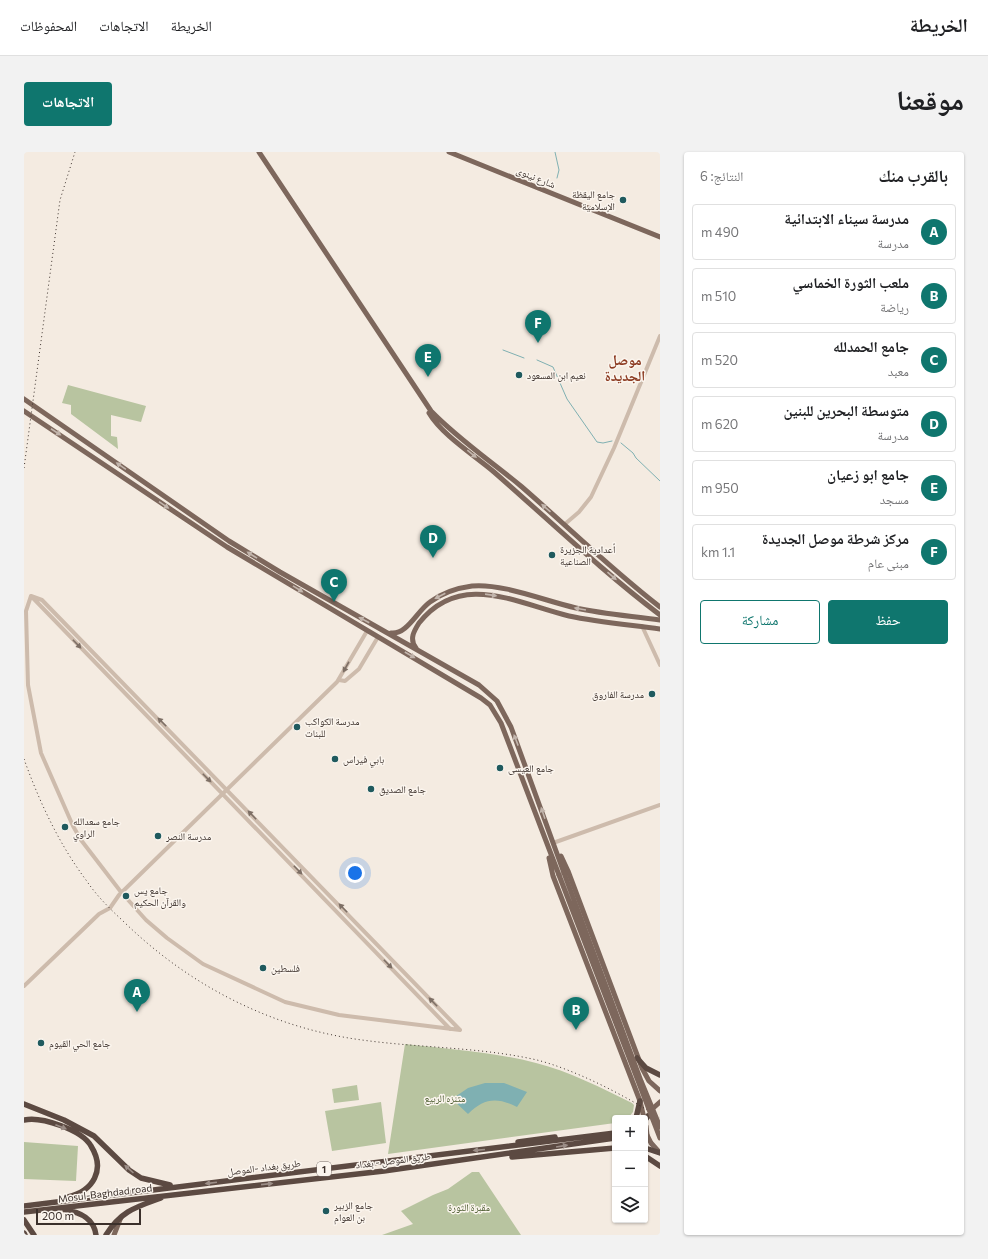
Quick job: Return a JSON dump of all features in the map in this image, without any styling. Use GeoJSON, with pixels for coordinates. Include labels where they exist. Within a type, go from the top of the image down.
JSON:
{"type":"FeatureCollection","features":[{"type":"Feature","properties":{"kind":"highway"},"geometry":{"type":"LineString","coordinates":[[637,1058],[646,1068],[660,1075]]}},
{"type":"Feature","properties":{"kind":"highway"},"geometry":{"type":"LineString","coordinates":[[637,1115],[640,1100]]}},
{"type":"Feature","properties":{"kind":"highway"},"geometry":{"type":"LineString","coordinates":[[24,1104],[64,1120],[94,1136],[129,1170],[141,1178],[178,1186]]}},
{"type":"Feature","properties":{"kind":"highway"},"geometry":{"type":"LineString","coordinates":[[24,1120],[38,1119],[62,1126],[84,1139],[91,1145],[98,1165],[95,1176],[86,1190],[79,1194],[48,1203]]}},
{"type":"Feature","properties":{"kind":"highway"},"geometry":{"type":"LineString","coordinates":[[648,1122],[660,1121]]}},
{"type":"Feature","properties":{"kind":"highway"},"geometry":{"type":"LineString","coordinates":[[648,1133],[660,1127]]}},
{"type":"Feature","properties":{"kind":"highway"},"geometry":{"type":"LineString","coordinates":[[493,1148],[529,1140],[612,1130]]}},
{"type":"Feature","properties":{"kind":"highway","name":"طريق بغداد -الموصل"},"geometry":{"type":"LineString","coordinates":[[24,1206],[612,1133]]}},
{"type":"Feature","properties":{"kind":"highway","name":"طريق الموصل - بغداد"},"geometry":{"type":"LineString","coordinates":[[172,1194],[362,1174],[494,1157],[612,1138]]}},
{"type":"Feature","properties":{"kind":"highway"},"geometry":{"type":"LineString","coordinates":[[494,1157],[530,1156],[612,1148]]}},
{"type":"Feature","properties":{"kind":"highway"},"geometry":{"type":"LineString","coordinates":[[648,1149],[659,1152]]}},
{"type":"Feature","properties":{"kind":"highway"},"geometry":{"type":"LineString","coordinates":[[648,1158],[660,1166]]}},
{"type":"Feature","properties":{"kind":"highway"},"geometry":{"type":"LineString","coordinates":[[106,1235],[122,1215],[134,1207],[172,1194]]}},
{"type":"Feature","properties":{"kind":"highway","name":"Mosul-Baghdad road"},"geometry":{"type":"LineString","coordinates":[[24,1212],[172,1194]]}},
{"type":"Feature","properties":{"kind":"highway"},"geometry":{"type":"LineString","coordinates":[[57,1209],[75,1212],[85,1217],[93,1224],[96,1235]]}},
{"type":"Feature","properties":{"kind":"highway"},"geometry":{"type":"LineString","coordinates":[[24,1220],[33,1234]]}},
{"type":"Feature","properties":{"kind":"main road"},"geometry":{"type":"LineString","coordinates":[[259,152],[427,406],[431,415],[446,432],[557,526],[612,577],[660,615]]}},
{"type":"Feature","properties":{"kind":"main road","name":"شارع نينوى"},"geometry":{"type":"LineString","coordinates":[[449,152],[660,237]]}},
{"type":"Feature","properties":{"kind":"main road"},"geometry":{"type":"LineString","coordinates":[[24,396],[40,410]]}},
{"type":"Feature","properties":{"kind":"main road"},"geometry":{"type":"LineString","coordinates":[[24,399],[229,541],[294,580],[432,656],[479,685],[497,701],[511,728],[530,777],[554,843],[561,874],[660,1138]]}},
{"type":"Feature","properties":{"kind":"main road"},"geometry":{"type":"LineString","coordinates":[[427,406],[446,425],[565,524],[629,583],[660,607]]}},
{"type":"Feature","properties":{"kind":"main road"},"geometry":{"type":"LineString","coordinates":[[25,412],[227,547],[367,631],[427,665],[490,705],[500,723],[549,851],[561,874],[660,1127]]}},
{"type":"Feature","properties":{"kind":"main road"},"geometry":{"type":"LineString","coordinates":[[388,632],[394,633],[404,630],[420,611],[430,602],[441,595],[465,587],[494,587],[577,608],[660,620]]}},
{"type":"Feature","properties":{"kind":"main road"},"geometry":{"type":"LineString","coordinates":[[465,587],[467,595]]}},
{"type":"Feature","properties":{"kind":"main road"},"geometry":{"type":"LineString","coordinates":[[417,648],[413,644],[412,635],[425,616],[445,602],[467,595],[494,595],[570,616],[660,629]]}},
{"type":"Feature","properties":{"kind":"main road"},"geometry":{"type":"LineString","coordinates":[[427,665],[432,656]]}},
{"type":"Feature","properties":{"kind":"main road"},"geometry":{"type":"LineString","coordinates":[[522,779],[530,777]]}},
{"type":"Feature","properties":{"kind":"main road"},"geometry":{"type":"LineString","coordinates":[[555,849],[566,866],[637,1058],[645,1075],[660,1091]]}},
{"type":"Feature","properties":{"kind":"main road"},"geometry":{"type":"LineString","coordinates":[[549,851],[553,876],[640,1100],[644,1115]]}},
{"type":"Feature","properties":{"kind":"main road"},"geometry":{"type":"LineString","coordinates":[[648,1119],[660,1102]]}},
{"type":"Feature","properties":{"kind":"main road"},"geometry":{"type":"LineString","coordinates":[[648,1137],[659,1152]]}},
{"type":"Feature","properties":{"kind":"main road"},"geometry":{"type":"LineString","coordinates":[[114,1235],[122,1215]]}},
{"type":"Feature","properties":{"kind":"street"},"geometry":{"type":"LineString","coordinates":[[565,524],[581,510],[594,491],[617,441],[660,336]]}},
{"type":"Feature","properties":{"kind":"street"},"geometry":{"type":"LineString","coordinates":[[31,596],[42,600],[460,1030],[339,1015],[302,1007],[276,998],[218,972],[196,960],[156,929],[121,892],[77,833],[40,749],[28,685],[26,611],[31,596]]}},
{"type":"Feature","properties":{"kind":"street"},"geometry":{"type":"LineString","coordinates":[[31,596],[450,1029]]}},
{"type":"Feature","properties":{"kind":"street"},"geometry":{"type":"LineString","coordinates":[[63,630],[67,626]]}},
{"type":"Feature","properties":{"kind":"street"},"geometry":{"type":"LineString","coordinates":[[642,626],[660,665]]}},
{"type":"Feature","properties":{"kind":"street"},"geometry":{"type":"LineString","coordinates":[[24,986],[98,914],[110,908],[121,892],[339,680],[367,631]]}},
{"type":"Feature","properties":{"kind":"street"},"geometry":{"type":"LineString","coordinates":[[339,680],[345,682],[357,672],[378,636]]}},
{"type":"Feature","properties":{"kind":"street"},"geometry":{"type":"LineString","coordinates":[[190,761],[195,756]]}},
{"type":"Feature","properties":{"kind":"street"},"geometry":{"type":"LineString","coordinates":[[554,843],[660,805]]}},
{"type":"Feature","properties":{"kind":"green space"},"geometry":{"type":"Polygon","coordinates":[[[68,385],[146,406],[141,422],[111,415],[111,436],[117,437],[118,449],[71,414],[71,405],[62,403],[68,385]]]}},
{"type":"Feature","properties":{"kind":"green space","name":"متنزه الربيع"},"geometry":{"type":"Polygon","coordinates":[[[405,1044],[487,1053],[548,1066],[585,1080],[634,1105],[633,1112],[630,1115],[612,1115],[612,1123],[388,1154],[405,1044]]]}},
{"type":"Feature","properties":{"kind":"green space"},"geometry":{"type":"Polygon","coordinates":[[[357,1085],[359,1100],[334,1103],[332,1089],[357,1085]]]}},
{"type":"Feature","properties":{"kind":"green space"},"geometry":{"type":"Polygon","coordinates":[[[381,1102],[386,1143],[332,1151],[325,1111],[381,1102]]]}},
{"type":"Feature","properties":{"kind":"green space"},"geometry":{"type":"Polygon","coordinates":[[[24,1142],[78,1146],[76,1181],[24,1179],[24,1142]]]}},
{"type":"Feature","properties":{"kind":"green space","name":"مقبرة الثورة"},"geometry":{"type":"Polygon","coordinates":[[[472,1172],[479,1172],[521,1235],[382,1235],[413,1224],[401,1211],[448,1189],[472,1172]]]}},
{"type":"Feature","properties":{"kind":"water"},"geometry":{"type":"Polygon","coordinates":[[[485,1083],[504,1083],[527,1092],[517,1107],[503,1102],[491,1101],[485,1102],[468,1114],[452,1099],[468,1088],[485,1083]]]}},
{"type":"Feature","properties":{"kind":"waterway"},"geometry":{"type":"LineString","coordinates":[[555,152],[559,170],[557,178]]}},
{"type":"Feature","properties":{"kind":"waterway"},"geometry":{"type":"LineString","coordinates":[[503,350],[524,358]]}},
{"type":"Feature","properties":{"kind":"waterway"},"geometry":{"type":"LineString","coordinates":[[537,360],[553,367],[567,399],[597,442],[603,443],[612,441]]}},
{"type":"Feature","properties":{"kind":"waterway"},"geometry":{"type":"LineString","coordinates":[[621,443],[633,453],[636,458],[660,481]]}},
{"type":"Feature","properties":{"kind":"railway"},"geometry":{"type":"LineString","coordinates":[[24,468],[60,200],[75,152]]}},
{"type":"Feature","properties":{"kind":"railway"},"geometry":{"type":"LineString","coordinates":[[24,759],[50,822],[67,852],[94,891],[112,911],[148,943],[203,983],[233,1000],[263,1014],[328,1034],[384,1043],[472,1050],[515,1056],[552,1064],[600,1084],[660,1118]]}},
{"type":"Feature","properties":{"kind":"place","name":"جامع اليقظة الإسلامية"},"geometry":{"type":"Point","coordinates":[623,200]}},
{"type":"Feature","properties":{"kind":"place","name":"مركز شرطة موصل الجديدة"},"geometry":{"type":"Point","coordinates":[538,343]}},
{"type":"Feature","properties":{"kind":"place","name":"نعيم ابن المسعود"},"geometry":{"type":"Point","coordinates":[519,375]}},
{"type":"Feature","properties":{"kind":"place","name":"جامع ابو زعیان"},"geometry":{"type":"Point","coordinates":[428,377]}},
{"type":"Feature","properties":{"kind":"place","name":"أعدادية الجزيرة الصناعية"},"geometry":{"type":"Point","coordinates":[552,555]}},
{"type":"Feature","properties":{"kind":"place","name":"متوسطة البحرين للبنين"},"geometry":{"type":"Point","coordinates":[433,558]}},
{"type":"Feature","properties":{"kind":"place","name":"جامع الحمدلله"},"geometry":{"type":"Point","coordinates":[334,602]}},
{"type":"Feature","properties":{"kind":"place","name":"مدرسة الفاروق"},"geometry":{"type":"Point","coordinates":[652,694]}},
{"type":"Feature","properties":{"kind":"place","name":"مدرسة الكواكب للبنات"},"geometry":{"type":"Point","coordinates":[297,727]}},
{"type":"Feature","properties":{"kind":"place","name":"بابي فيراس"},"geometry":{"type":"Point","coordinates":[335,759]}},
{"type":"Feature","properties":{"kind":"place","name":"جامع العيسى"},"geometry":{"type":"Point","coordinates":[500,768]}},
{"type":"Feature","properties":{"kind":"place","name":"جامع الصديق"},"geometry":{"type":"Point","coordinates":[371,789]}},
{"type":"Feature","properties":{"kind":"place","name":"جامع سعدالله الراوي"},"geometry":{"type":"Point","coordinates":[65,827]}},
{"type":"Feature","properties":{"kind":"place","name":"مدرسة النصر"},"geometry":{"type":"Point","coordinates":[158,836]}},
{"type":"Feature","properties":{"kind":"place","name":"جامع يس والقرآن الحكيم"},"geometry":{"type":"Point","coordinates":[126,896]}},
{"type":"Feature","properties":{"kind":"place","name":"فلسطين"},"geometry":{"type":"Point","coordinates":[263,968]}},
{"type":"Feature","properties":{"kind":"place","name":"مدرسة سيناء الابتدائية"},"geometry":{"type":"Point","coordinates":[137,1012]}},
{"type":"Feature","properties":{"kind":"place","name":"ملعب الثورة الخماسي"},"geometry":{"type":"Point","coordinates":[576,1030]}},
{"type":"Feature","properties":{"kind":"place","name":"جامع الحي القيوم"},"geometry":{"type":"Point","coordinates":[41,1043]}},
{"type":"Feature","properties":{"kind":"place","name":"جامع الزبير بن العوام"},"geometry":{"type":"Point","coordinates":[326,1211]}},
{"type":"Feature","properties":{"kind":"district","name":"موصل الجديدة"},"geometry":{"type":"Point","coordinates":[625,368]}}]}
